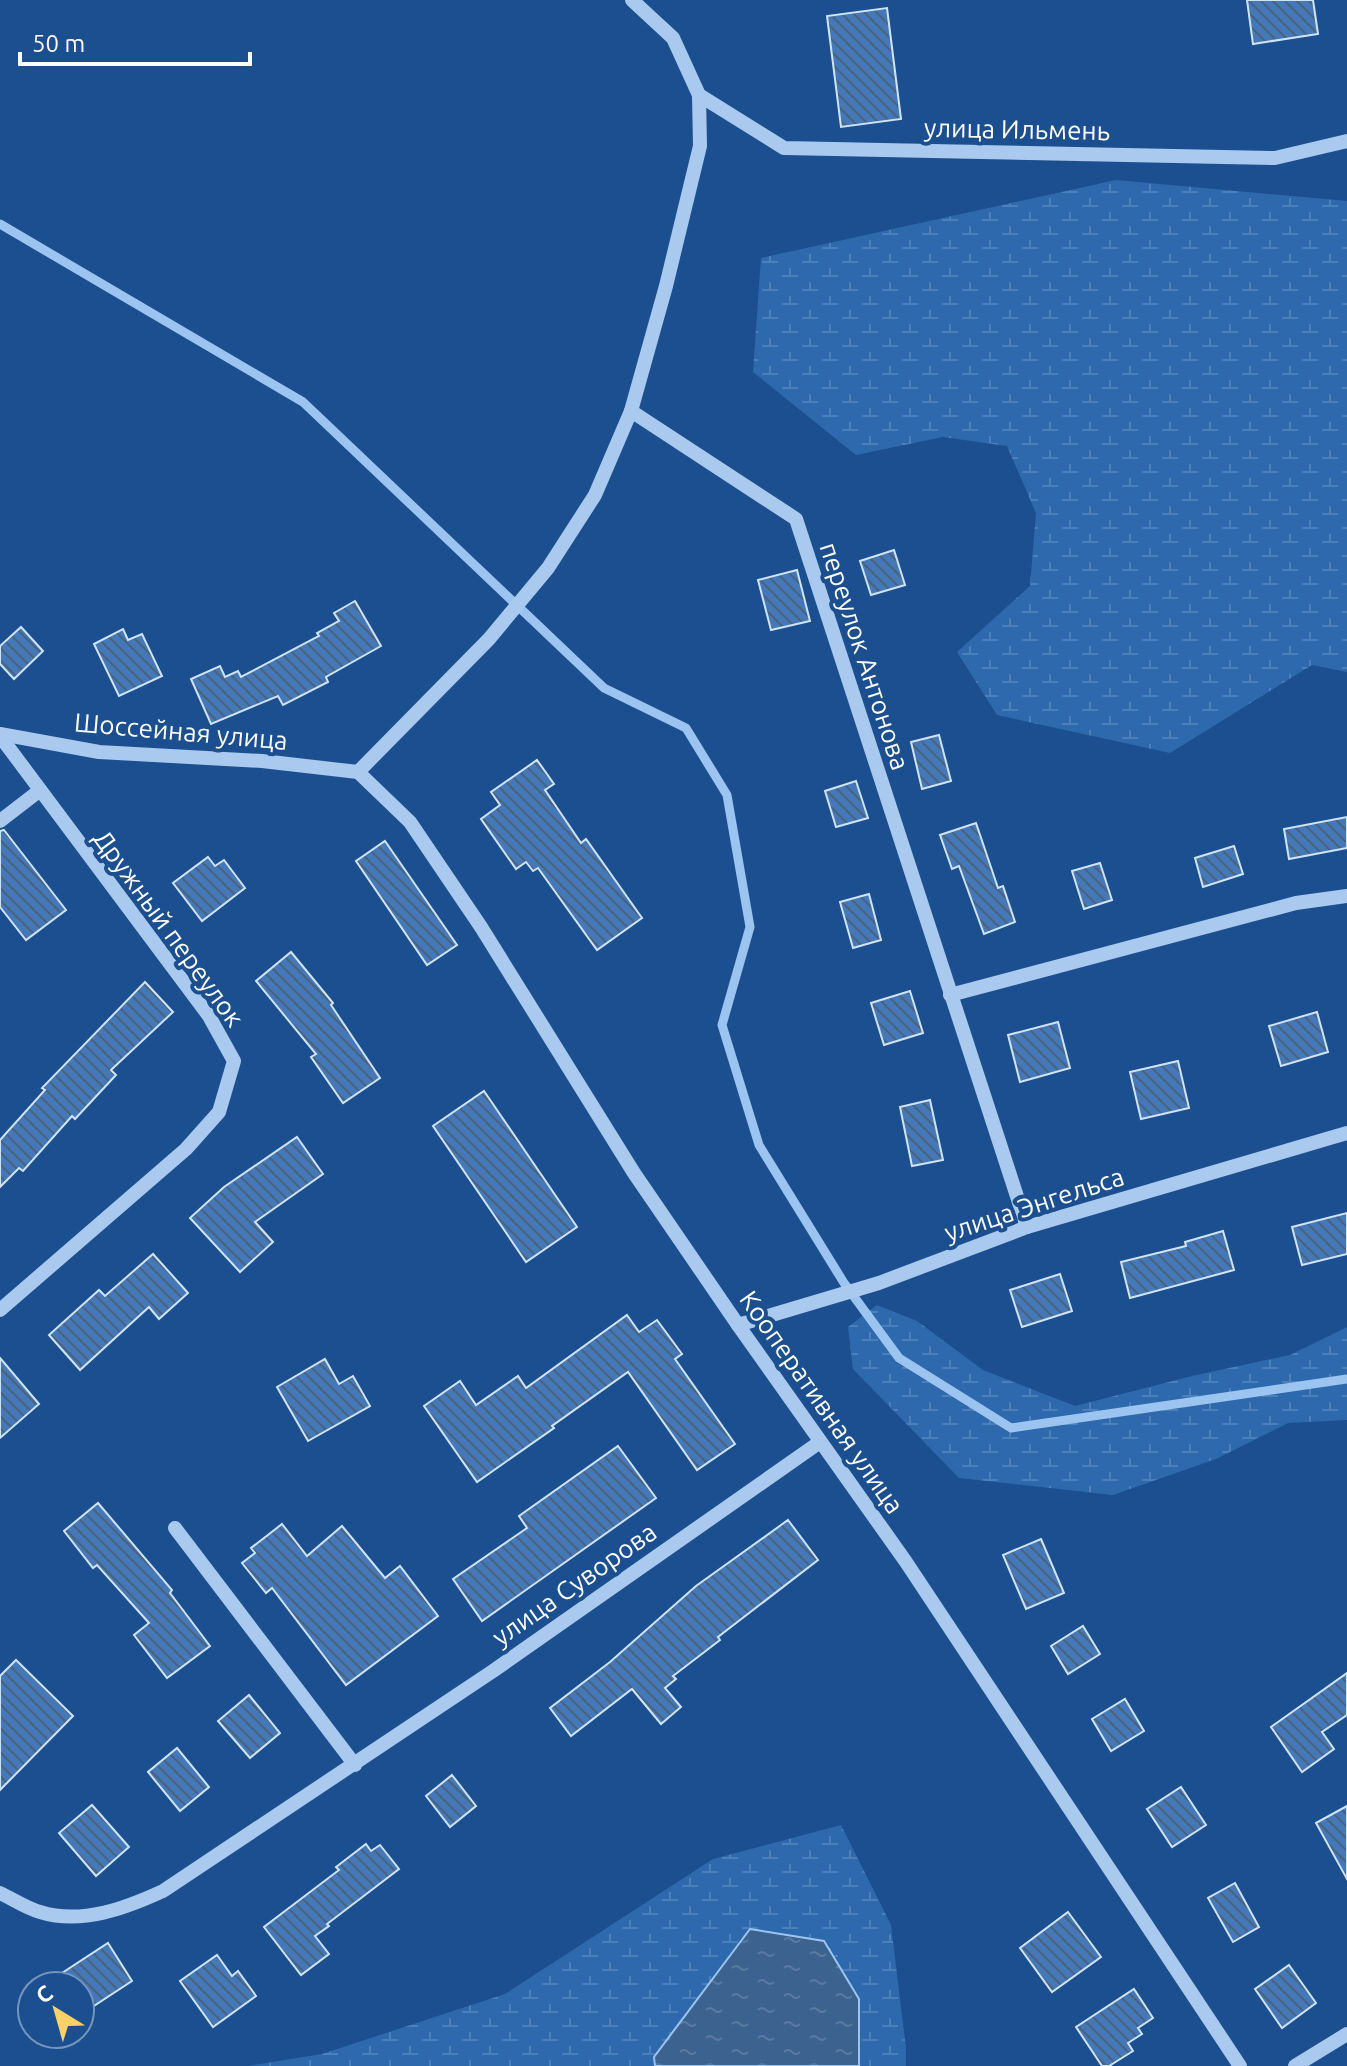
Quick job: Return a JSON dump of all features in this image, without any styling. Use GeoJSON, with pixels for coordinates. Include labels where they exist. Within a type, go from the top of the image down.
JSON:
{"type":"FeatureCollection","features":[{"type":"Feature","properties":{"kind":"street"},"geometry":{"type":"LineString","coordinates":[[358,772],[489,639],[548,568],[595,495],[631,411],[700,146],[699,95],[673,38],[632,0]]}},
{"type":"Feature","properties":{"kind":"street","name":"улица Ильмень"},"geometry":{"type":"LineString","coordinates":[[699,95],[784,148],[1275,158],[1347,141]]}},
{"type":"Feature","properties":{"kind":"street","name":"переулок Антонова"},"geometry":{"type":"LineString","coordinates":[[631,411],[796,519],[1027,1227]]}},
{"type":"Feature","properties":{"kind":"street","name":"Шоссейная улица"},"geometry":{"type":"LineString","coordinates":[[0,735],[99,752],[262,761],[358,772]]}},
{"type":"Feature","properties":{"kind":"street","name":"Дружный переулок"},"geometry":{"type":"LineString","coordinates":[[0,735],[209,1016],[234,1061],[219,1112],[186,1149],[0,1310]]}},
{"type":"Feature","properties":{"kind":"street","name":"Кооперативная улица"},"geometry":{"type":"LineString","coordinates":[[358,772],[410,822],[428,848],[481,927],[634,1173],[906,1562],[1240,2066]]}},
{"type":"Feature","properties":{"kind":"street"},"geometry":{"type":"LineString","coordinates":[[0,821],[39,791]]}},
{"type":"Feature","properties":{"kind":"street"},"geometry":{"type":"LineString","coordinates":[[950,995],[1296,903],[1347,896]]}},
{"type":"Feature","properties":{"kind":"street","name":"улица Энгельса"},"geometry":{"type":"LineString","coordinates":[[738,1325],[879,1283],[1027,1227],[1347,1133]]}},
{"type":"Feature","properties":{"kind":"street","name":"улица Суворова"},"geometry":{"type":"LineString","coordinates":[[0,1893],[40,1912],[66,1917],[131,1906],[163,1891],[355,1765],[820,1442]]}},
{"type":"Feature","properties":{"kind":"street"},"geometry":{"type":"LineString","coordinates":[[175,1528],[355,1765]]}},
{"type":"Feature","properties":{"kind":"street"},"geometry":{"type":"LineString","coordinates":[[1295,2066],[1347,2034]]}},
{"type":"Feature","properties":{"kind":"green space"},"geometry":{"type":"Polygon","coordinates":[[[1116,180],[1347,201],[1347,672],[1312,665],[1170,753],[997,715],[957,652],[1030,586],[1036,513],[1007,446],[943,437],[856,455],[753,372],[761,258],[1116,180]]]}},
{"type":"Feature","properties":{"kind":"green space"},"geometry":{"type":"Polygon","coordinates":[[[877,1305],[917,1321],[983,1370],[1075,1406],[1290,1355],[1347,1327],[1347,1420],[1288,1423],[1216,1459],[1113,1495],[959,1478],[853,1369],[848,1327],[877,1305]]]}},
{"type":"Feature","properties":{"kind":"green space"},"geometry":{"type":"Polygon","coordinates":[[[841,1825],[891,1925],[906,2066],[248,2066],[322,2054],[505,1994],[713,1859],[841,1825]]]}},
{"type":"Feature","properties":{"kind":"water"},"geometry":{"type":"Polygon","coordinates":[[[750,1929],[824,1941],[859,1999],[859,2066],[655,2066],[654,2057],[750,1929]]]}},
{"type":"Feature","properties":{"kind":"building"},"geometry":{"type":"Polygon","coordinates":[[[1247,0],[1313,0],[1318,34],[1253,44],[1247,0]]]}},
{"type":"Feature","properties":{"kind":"building"},"geometry":{"type":"Polygon","coordinates":[[[887,8],[901,119],[841,127],[827,16],[887,8]]]}},
{"type":"Feature","properties":{"kind":"building"},"geometry":{"type":"Polygon","coordinates":[[[894,550],[905,585],[871,595],[860,561],[894,550]]]}},
{"type":"Feature","properties":{"kind":"building"},"geometry":{"type":"Polygon","coordinates":[[[797,570],[810,621],[771,630],[758,580],[797,570]]]}},
{"type":"Feature","properties":{"kind":"building"},"geometry":{"type":"Polygon","coordinates":[[[355,601],[381,646],[326,677],[328,682],[283,705],[278,696],[211,724],[191,679],[220,666],[225,677],[238,671],[241,677],[319,636],[317,633],[339,621],[334,613],[355,601]]]}},
{"type":"Feature","properties":{"kind":"building"},"geometry":{"type":"Polygon","coordinates":[[[21,627],[43,651],[14,679],[0,664],[0,646],[21,627]]]}},
{"type":"Feature","properties":{"kind":"building"},"geometry":{"type":"Polygon","coordinates":[[[123,629],[128,640],[142,634],[162,676],[119,696],[94,644],[123,629]]]}},
{"type":"Feature","properties":{"kind":"building"},"geometry":{"type":"Polygon","coordinates":[[[939,735],[951,781],[922,789],[911,742],[939,735]]]}},
{"type":"Feature","properties":{"kind":"building"},"geometry":{"type":"Polygon","coordinates":[[[537,760],[554,784],[545,790],[581,843],[586,839],[642,918],[597,950],[538,868],[533,871],[526,862],[516,869],[481,819],[500,805],[491,792],[537,760]]]}},
{"type":"Feature","properties":{"kind":"building"},"geometry":{"type":"Polygon","coordinates":[[[856,781],[868,818],[836,827],[825,791],[856,781]]]}},
{"type":"Feature","properties":{"kind":"building"},"geometry":{"type":"Polygon","coordinates":[[[1347,817],[1347,848],[1289,859],[1284,829],[1347,817]]]}},
{"type":"Feature","properties":{"kind":"building"},"geometry":{"type":"Polygon","coordinates":[[[976,823],[998,888],[1003,886],[1015,922],[984,934],[959,866],[952,869],[940,835],[976,823]]]}},
{"type":"Feature","properties":{"kind":"building"},"geometry":{"type":"Polygon","coordinates":[[[4,830],[66,910],[26,940],[0,907],[0,831],[4,830]]]}},
{"type":"Feature","properties":{"kind":"building"},"geometry":{"type":"Polygon","coordinates":[[[385,841],[457,945],[427,965],[356,861],[385,841]]]}},
{"type":"Feature","properties":{"kind":"building"},"geometry":{"type":"Polygon","coordinates":[[[1234,846],[1243,874],[1203,887],[1195,858],[1234,846]]]}},
{"type":"Feature","properties":{"kind":"building"},"geometry":{"type":"Polygon","coordinates":[[[208,857],[215,866],[224,860],[245,888],[202,921],[173,883],[208,857]]]}},
{"type":"Feature","properties":{"kind":"building"},"geometry":{"type":"Polygon","coordinates":[[[1100,863],[1112,900],[1084,909],[1072,871],[1100,863]]]}},
{"type":"Feature","properties":{"kind":"building"},"geometry":{"type":"Polygon","coordinates":[[[869,894],[881,940],[853,948],[840,902],[869,894]]]}},
{"type":"Feature","properties":{"kind":"building"},"geometry":{"type":"Polygon","coordinates":[[[291,952],[333,1003],[331,1005],[380,1078],[343,1103],[311,1057],[316,1054],[256,981],[291,952]]]}},
{"type":"Feature","properties":{"kind":"building"},"geometry":{"type":"Polygon","coordinates":[[[145,982],[173,1012],[111,1070],[116,1075],[75,1119],[72,1116],[23,1171],[19,1168],[0,1187],[0,1140],[45,1090],[42,1088],[145,982]]]}},
{"type":"Feature","properties":{"kind":"building"},"geometry":{"type":"Polygon","coordinates":[[[910,991],[923,1033],[884,1045],[871,1003],[910,991]]]}},
{"type":"Feature","properties":{"kind":"building"},"geometry":{"type":"Polygon","coordinates":[[[1317,1012],[1328,1052],[1281,1066],[1269,1026],[1317,1012]]]}},
{"type":"Feature","properties":{"kind":"building"},"geometry":{"type":"Polygon","coordinates":[[[1058,1022],[1070,1068],[1020,1082],[1008,1035],[1058,1022]]]}},
{"type":"Feature","properties":{"kind":"building"},"geometry":{"type":"Polygon","coordinates":[[[1178,1061],[1189,1108],[1141,1119],[1130,1072],[1178,1061]]]}},
{"type":"Feature","properties":{"kind":"building"},"geometry":{"type":"Polygon","coordinates":[[[484,1091],[577,1227],[526,1262],[433,1126],[484,1091]]]}},
{"type":"Feature","properties":{"kind":"building"},"geometry":{"type":"Polygon","coordinates":[[[930,1100],[943,1160],[912,1166],[900,1107],[930,1100]]]}},
{"type":"Feature","properties":{"kind":"building"},"geometry":{"type":"Polygon","coordinates":[[[297,1137],[323,1174],[255,1222],[273,1242],[240,1272],[190,1218],[224,1187],[297,1137]]]}},
{"type":"Feature","properties":{"kind":"building"},"geometry":{"type":"Polygon","coordinates":[[[1347,1213],[1347,1254],[1302,1265],[1292,1227],[1347,1213]]]}},
{"type":"Feature","properties":{"kind":"building"},"geometry":{"type":"Polygon","coordinates":[[[1223,1231],[1234,1270],[1130,1298],[1121,1262],[1186,1246],[1185,1242],[1223,1231]]]}},
{"type":"Feature","properties":{"kind":"building"},"geometry":{"type":"Polygon","coordinates":[[[153,1254],[188,1293],[159,1319],[149,1307],[80,1370],[49,1335],[99,1290],[105,1296],[153,1254]]]}},
{"type":"Feature","properties":{"kind":"building"},"geometry":{"type":"Polygon","coordinates":[[[1060,1274],[1072,1311],[1022,1327],[1010,1290],[1060,1274]]]}},
{"type":"Feature","properties":{"kind":"building"},"geometry":{"type":"Polygon","coordinates":[[[627,1315],[639,1332],[657,1320],[682,1354],[675,1359],[735,1444],[697,1470],[628,1372],[477,1482],[424,1406],[460,1381],[476,1405],[518,1376],[526,1388],[627,1315]]]}},
{"type":"Feature","properties":{"kind":"building"},"geometry":{"type":"Polygon","coordinates":[[[0,1358],[39,1404],[0,1438],[0,1358]]]}},
{"type":"Feature","properties":{"kind":"building"},"geometry":{"type":"Polygon","coordinates":[[[325,1359],[339,1384],[353,1376],[370,1406],[308,1441],[277,1387],[325,1359]]]}},
{"type":"Feature","properties":{"kind":"building"},"geometry":{"type":"Polygon","coordinates":[[[618,1446],[656,1498],[482,1621],[453,1579],[527,1528],[519,1516],[618,1446]]]}},
{"type":"Feature","properties":{"kind":"building"},"geometry":{"type":"Polygon","coordinates":[[[98,1503],[172,1590],[170,1593],[210,1646],[167,1678],[134,1635],[149,1623],[97,1565],[93,1568],[64,1531],[98,1503]]]}},
{"type":"Feature","properties":{"kind":"building"},"geometry":{"type":"Polygon","coordinates":[[[788,1520],[818,1560],[673,1676],[676,1679],[665,1688],[681,1707],[661,1724],[632,1689],[571,1736],[550,1708],[610,1662],[696,1586],[788,1520]]]}},
{"type":"Feature","properties":{"kind":"building"},"geometry":{"type":"Polygon","coordinates":[[[282,1524],[307,1556],[342,1526],[385,1578],[400,1566],[438,1616],[346,1685],[272,1588],[266,1593],[242,1563],[255,1553],[251,1548],[282,1524]]]}},
{"type":"Feature","properties":{"kind":"building"},"geometry":{"type":"Polygon","coordinates":[[[1041,1539],[1064,1593],[1026,1609],[1003,1555],[1041,1539]]]}},
{"type":"Feature","properties":{"kind":"building"},"geometry":{"type":"Polygon","coordinates":[[[1083,1626],[1100,1654],[1068,1674],[1051,1646],[1083,1626]]]}},
{"type":"Feature","properties":{"kind":"building"},"geometry":{"type":"Polygon","coordinates":[[[16,1660],[73,1716],[0,1790],[0,1676],[16,1660]]]}},
{"type":"Feature","properties":{"kind":"building"},"geometry":{"type":"Polygon","coordinates":[[[1347,1673],[1347,1715],[1322,1732],[1334,1749],[1302,1772],[1271,1727],[1347,1673]]]}},
{"type":"Feature","properties":{"kind":"building"},"geometry":{"type":"Polygon","coordinates":[[[249,1695],[280,1733],[250,1758],[218,1721],[249,1695]]]}},
{"type":"Feature","properties":{"kind":"building"},"geometry":{"type":"Polygon","coordinates":[[[1125,1699],[1144,1731],[1111,1751],[1092,1719],[1125,1699]]]}},
{"type":"Feature","properties":{"kind":"building"},"geometry":{"type":"Polygon","coordinates":[[[177,1748],[209,1787],[180,1811],[148,1772],[177,1748]]]}},
{"type":"Feature","properties":{"kind":"building"},"geometry":{"type":"Polygon","coordinates":[[[452,1775],[476,1806],[450,1827],[426,1796],[452,1775]]]}},
{"type":"Feature","properties":{"kind":"building"},"geometry":{"type":"Polygon","coordinates":[[[1181,1787],[1206,1825],[1172,1847],[1147,1809],[1181,1787]]]}},
{"type":"Feature","properties":{"kind":"building"},"geometry":{"type":"Polygon","coordinates":[[[92,1805],[129,1847],[96,1876],[59,1833],[92,1805]]]}},
{"type":"Feature","properties":{"kind":"building"},"geometry":{"type":"Polygon","coordinates":[[[1347,1806],[1347,1879],[1316,1823],[1347,1806]]]}},
{"type":"Feature","properties":{"kind":"building"},"geometry":{"type":"Polygon","coordinates":[[[366,1844],[371,1851],[380,1845],[399,1869],[315,1936],[329,1954],[301,1975],[264,1927],[339,1870],[336,1867],[366,1844]]]}},
{"type":"Feature","properties":{"kind":"building"},"geometry":{"type":"Polygon","coordinates":[[[1235,1883],[1259,1927],[1233,1942],[1208,1898],[1235,1883]]]}},
{"type":"Feature","properties":{"kind":"building"},"geometry":{"type":"Polygon","coordinates":[[[1068,1912],[1101,1957],[1052,1992],[1020,1948],[1068,1912]]]}},
{"type":"Feature","properties":{"kind":"building"},"geometry":{"type":"Polygon","coordinates":[[[108,1943],[132,1981],[96,2004],[96,1970],[67,1970],[108,1943]]]}},
{"type":"Feature","properties":{"kind":"building"},"geometry":{"type":"Polygon","coordinates":[[[217,1955],[232,1976],[238,1971],[256,1996],[213,2027],[180,1981],[217,1955]]]}},
{"type":"Feature","properties":{"kind":"building"},"geometry":{"type":"Polygon","coordinates":[[[1289,1965],[1316,2003],[1282,2028],[1255,1989],[1289,1965]]]}},
{"type":"Feature","properties":{"kind":"building"},"geometry":{"type":"Polygon","coordinates":[[[1134,1989],[1153,2018],[1138,2028],[1142,2034],[1128,2043],[1133,2051],[1109,2066],[1102,2066],[1076,2027],[1134,1989]]]}},
{"type":"Feature","properties":{"kind":"waterway"},"geometry":{"type":"LineString","coordinates":[[0,224],[303,402],[604,688],[686,728],[727,795],[750,927],[722,1025],[759,1145],[844,1283],[899,1358],[1011,1428],[1347,1379]]}}]}
